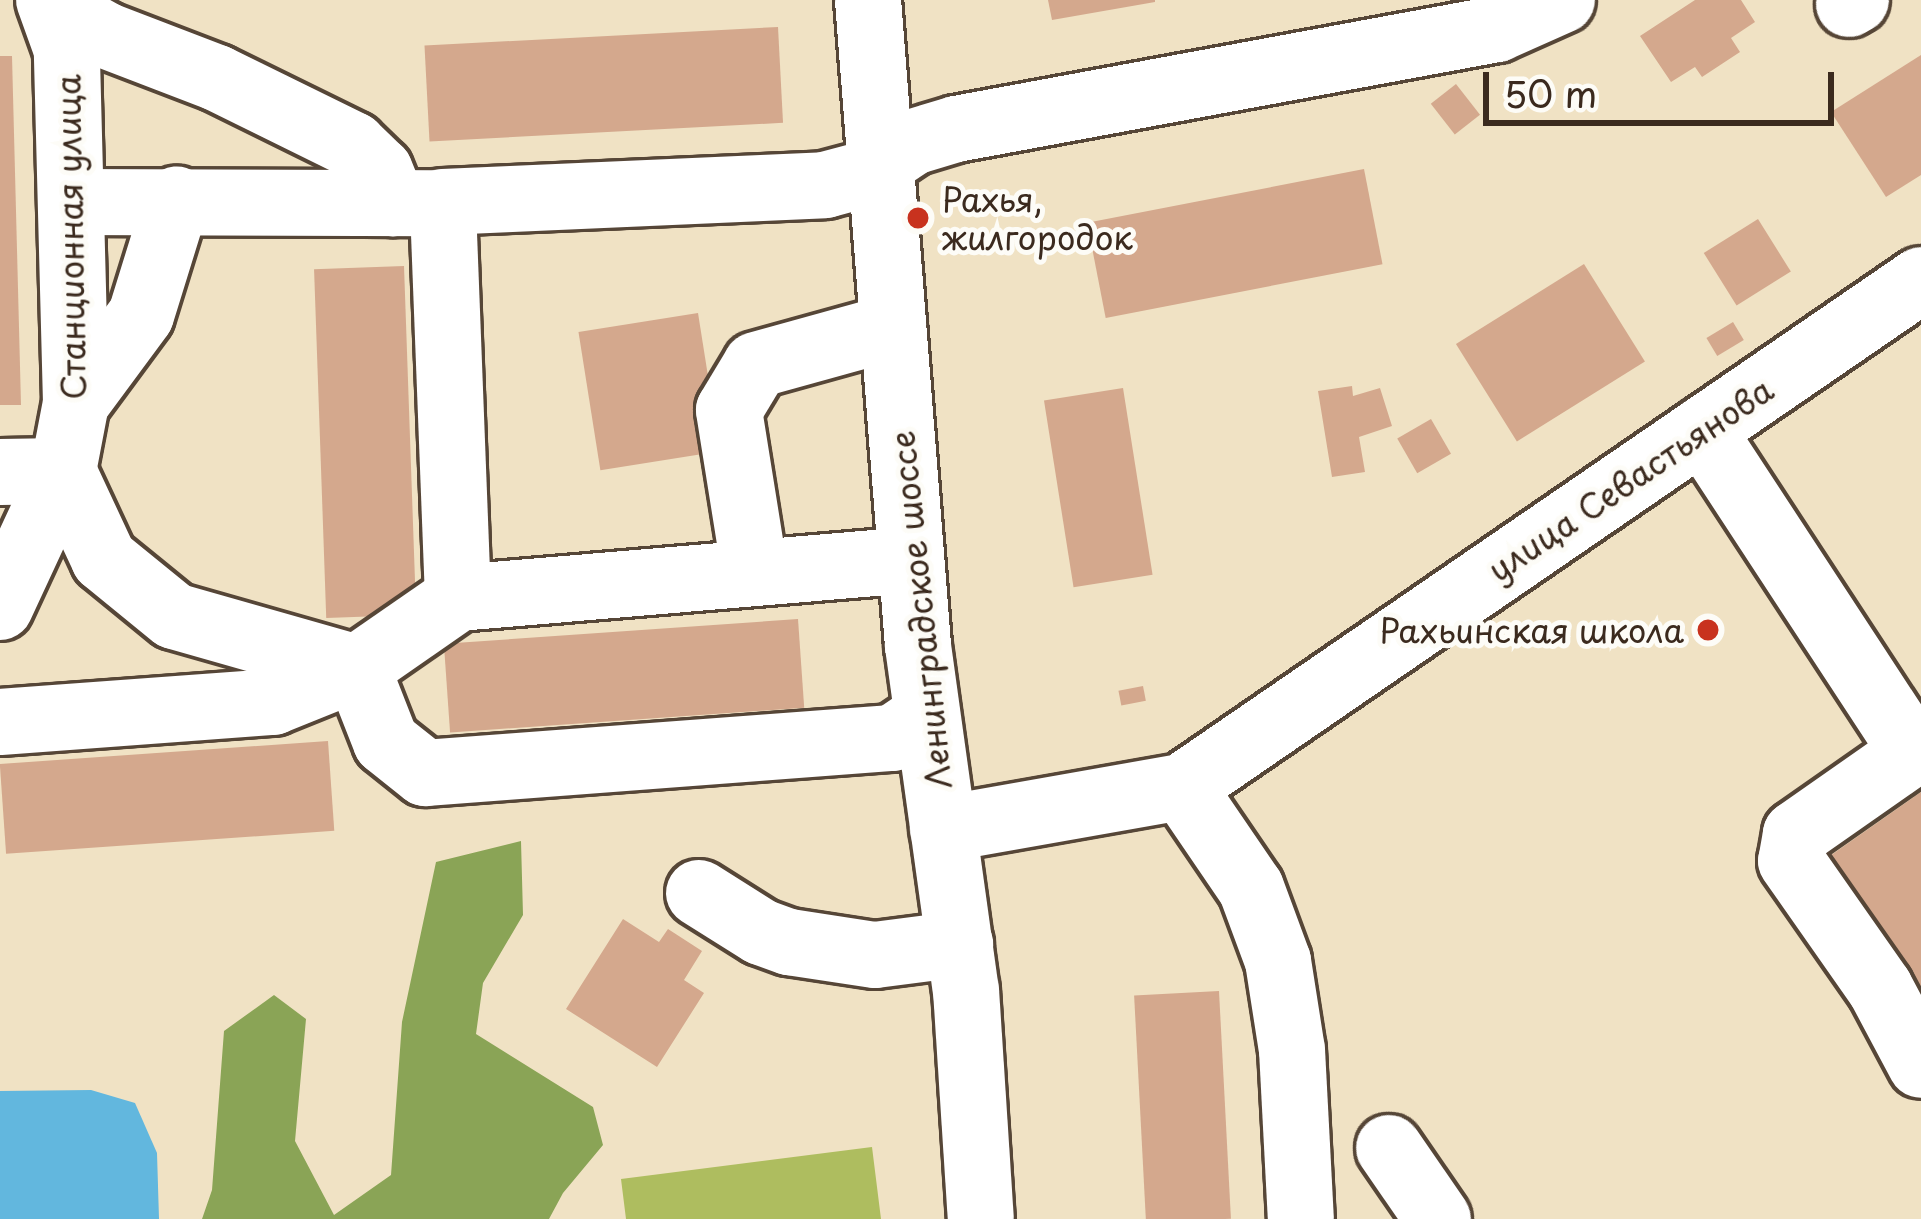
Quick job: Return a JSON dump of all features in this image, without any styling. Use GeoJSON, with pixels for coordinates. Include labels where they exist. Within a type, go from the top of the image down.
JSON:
{"type":"FeatureCollection","features":[{"type":"Feature","properties":{"kind":"street","name":"Ленинградское шоссе"},"geometry":{"type":"LineString","coordinates":[[868,0],[911,560],[926,716],[960,944],[981,1219]]}},
{"type":"Feature","properties":{"kind":"street"},"geometry":{"type":"LineString","coordinates":[[71,202],[418,203],[825,185],[879,164],[913,142],[956,129],[1496,29],[1562,0]]}},
{"type":"Feature","properties":{"kind":"street"},"geometry":{"type":"LineString","coordinates":[[51,3],[106,35],[218,78],[353,145],[418,203],[458,598]]}},
{"type":"Feature","properties":{"kind":"street","name":"Станционная улица"},"geometry":{"type":"LineString","coordinates":[[0,607],[31,471],[76,403],[67,50],[51,3]]}},
{"type":"Feature","properties":{"kind":"street"},"geometry":{"type":"LineString","coordinates":[[76,403],[141,315],[177,200]]}},
{"type":"Feature","properties":{"kind":"street","name":"улица Севастьянова"},"geometry":{"type":"LineString","coordinates":[[943,829],[1182,787],[1921,280]]}},
{"type":"Feature","properties":{"kind":"street"},"geometry":{"type":"LineString","coordinates":[[754,573],[729,410],[755,365],[893,327]]}},
{"type":"Feature","properties":{"kind":"street"},"geometry":{"type":"LineString","coordinates":[[1702,430],[1913,752],[1796,834],[1791,861],[1880,988],[1921,1065]]}},
{"type":"Feature","properties":{"kind":"street"},"geometry":{"type":"LineString","coordinates":[[31,471],[104,559],[174,616],[357,668]]}},
{"type":"Feature","properties":{"kind":"street"},"geometry":{"type":"LineString","coordinates":[[0,722],[272,702],[357,668],[458,598],[911,560]]}},
{"type":"Feature","properties":{"kind":"street"},"geometry":{"type":"LineString","coordinates":[[357,668],[386,742],[425,773],[893,738],[926,716]]}},
{"type":"Feature","properties":{"kind":"street"},"geometry":{"type":"LineString","coordinates":[[1182,787],[1252,888],[1278,961],[1292,1049],[1300,1219]]}},
{"type":"Feature","properties":{"kind":"street"},"geometry":{"type":"LineString","coordinates":[[699,893],[761,932],[789,942],[875,956],[960,944]]}},
{"type":"Feature","properties":{"kind":"street"},"geometry":{"type":"LineString","coordinates":[[1389,1148],[1438,1219]]}},
{"type":"Feature","properties":{"kind":"green space"},"geometry":{"type":"Polygon","coordinates":[[[521,841],[523,915],[483,983],[476,1034],[593,1107],[603,1145],[563,1193],[549,1219],[202,1219],[212,1190],[224,1031],[274,995],[306,1019],[295,1141],[334,1215],[391,1175],[402,1022],[436,862],[521,841]]]}},
{"type":"Feature","properties":{"kind":"green space"},"geometry":{"type":"Polygon","coordinates":[[[872,1147],[881,1219],[626,1219],[621,1179],[872,1147]]]}},
{"type":"Feature","properties":{"kind":"water"},"geometry":{"type":"Polygon","coordinates":[[[91,1090],[135,1103],[157,1153],[159,1219],[0,1219],[0,1091],[91,1090]]]}},
{"type":"Feature","properties":{"kind":"building"},"geometry":{"type":"Polygon","coordinates":[[[1048,0],[1155,0],[1155,2],[1052,20],[1048,0]]]}},
{"type":"Feature","properties":{"kind":"building"},"geometry":{"type":"Polygon","coordinates":[[[1695,0],[1741,0],[1755,22],[1731,38],[1740,52],[1702,77],[1695,67],[1671,82],[1640,36],[1695,0]]]}},
{"type":"Feature","properties":{"kind":"building"},"geometry":{"type":"Polygon","coordinates":[[[778,27],[783,123],[430,141],[424,46],[778,27]]]}},
{"type":"Feature","properties":{"kind":"building"},"geometry":{"type":"Polygon","coordinates":[[[1921,55],[1921,175],[1886,197],[1831,112],[1921,55]]]}},
{"type":"Feature","properties":{"kind":"building"},"geometry":{"type":"Polygon","coordinates":[[[0,56],[12,56],[21,405],[0,405],[0,56]]]}},
{"type":"Feature","properties":{"kind":"building"},"geometry":{"type":"Polygon","coordinates":[[[1456,84],[1480,115],[1455,134],[1431,104],[1456,84]]]}},
{"type":"Feature","properties":{"kind":"building"},"geometry":{"type":"Polygon","coordinates":[[[1364,169],[1383,264],[1106,318],[1087,223],[1364,169]]]}},
{"type":"Feature","properties":{"kind":"building"},"geometry":{"type":"Polygon","coordinates":[[[1758,219],[1791,272],[1737,305],[1704,253],[1758,219]]]}},
{"type":"Feature","properties":{"kind":"building"},"geometry":{"type":"Polygon","coordinates":[[[1584,264],[1645,362],[1517,442],[1456,344],[1584,264]]]}},
{"type":"Feature","properties":{"kind":"building"},"geometry":{"type":"Polygon","coordinates":[[[404,266],[416,615],[326,618],[314,269],[404,266]]]}},
{"type":"Feature","properties":{"kind":"building"},"geometry":{"type":"Polygon","coordinates":[[[698,313],[720,451],[600,470],[578,332],[698,313]]]}},
{"type":"Feature","properties":{"kind":"building"},"geometry":{"type":"Polygon","coordinates":[[[1733,322],[1744,340],[1717,356],[1706,338],[1733,322]]]}},
{"type":"Feature","properties":{"kind":"building"},"geometry":{"type":"Polygon","coordinates":[[[1352,386],[1353,396],[1380,388],[1392,426],[1359,437],[1365,472],[1332,477],[1318,391],[1352,386]]]}},
{"type":"Feature","properties":{"kind":"building"},"geometry":{"type":"Polygon","coordinates":[[[1123,388],[1153,575],[1074,587],[1044,401],[1123,388]]]}},
{"type":"Feature","properties":{"kind":"building"},"geometry":{"type":"Polygon","coordinates":[[[1431,419],[1451,454],[1417,473],[1397,438],[1431,419]]]}},
{"type":"Feature","properties":{"kind":"building"},"geometry":{"type":"Polygon","coordinates":[[[798,619],[804,708],[450,733],[444,644],[798,619]]]}},
{"type":"Feature","properties":{"kind":"building"},"geometry":{"type":"Polygon","coordinates":[[[1143,686],[1146,701],[1121,705],[1118,691],[1143,686]]]}},
{"type":"Feature","properties":{"kind":"building"},"geometry":{"type":"Polygon","coordinates":[[[328,741],[334,831],[6,854],[0,764],[328,741]]]}},
{"type":"Feature","properties":{"kind":"building"},"geometry":{"type":"Polygon","coordinates":[[[1921,792],[1921,993],[1827,858],[1921,792]]]}},
{"type":"Feature","properties":{"kind":"building"},"geometry":{"type":"Polygon","coordinates":[[[623,919],[659,942],[668,929],[702,951],[684,980],[704,993],[657,1067],[566,1009],[623,919]]]}},
{"type":"Feature","properties":{"kind":"building"},"geometry":{"type":"Polygon","coordinates":[[[1219,991],[1231,1219],[1146,1219],[1134,995],[1219,991]]]}},
{"type":"Feature","properties":{"kind":"place","name":"Рахья, жилгородок"},"geometry":{"type":"Point","coordinates":[918,218]}},
{"type":"Feature","properties":{"kind":"place","name":"Рахьинская школа"},"geometry":{"type":"Point","coordinates":[1708,630]}}]}
